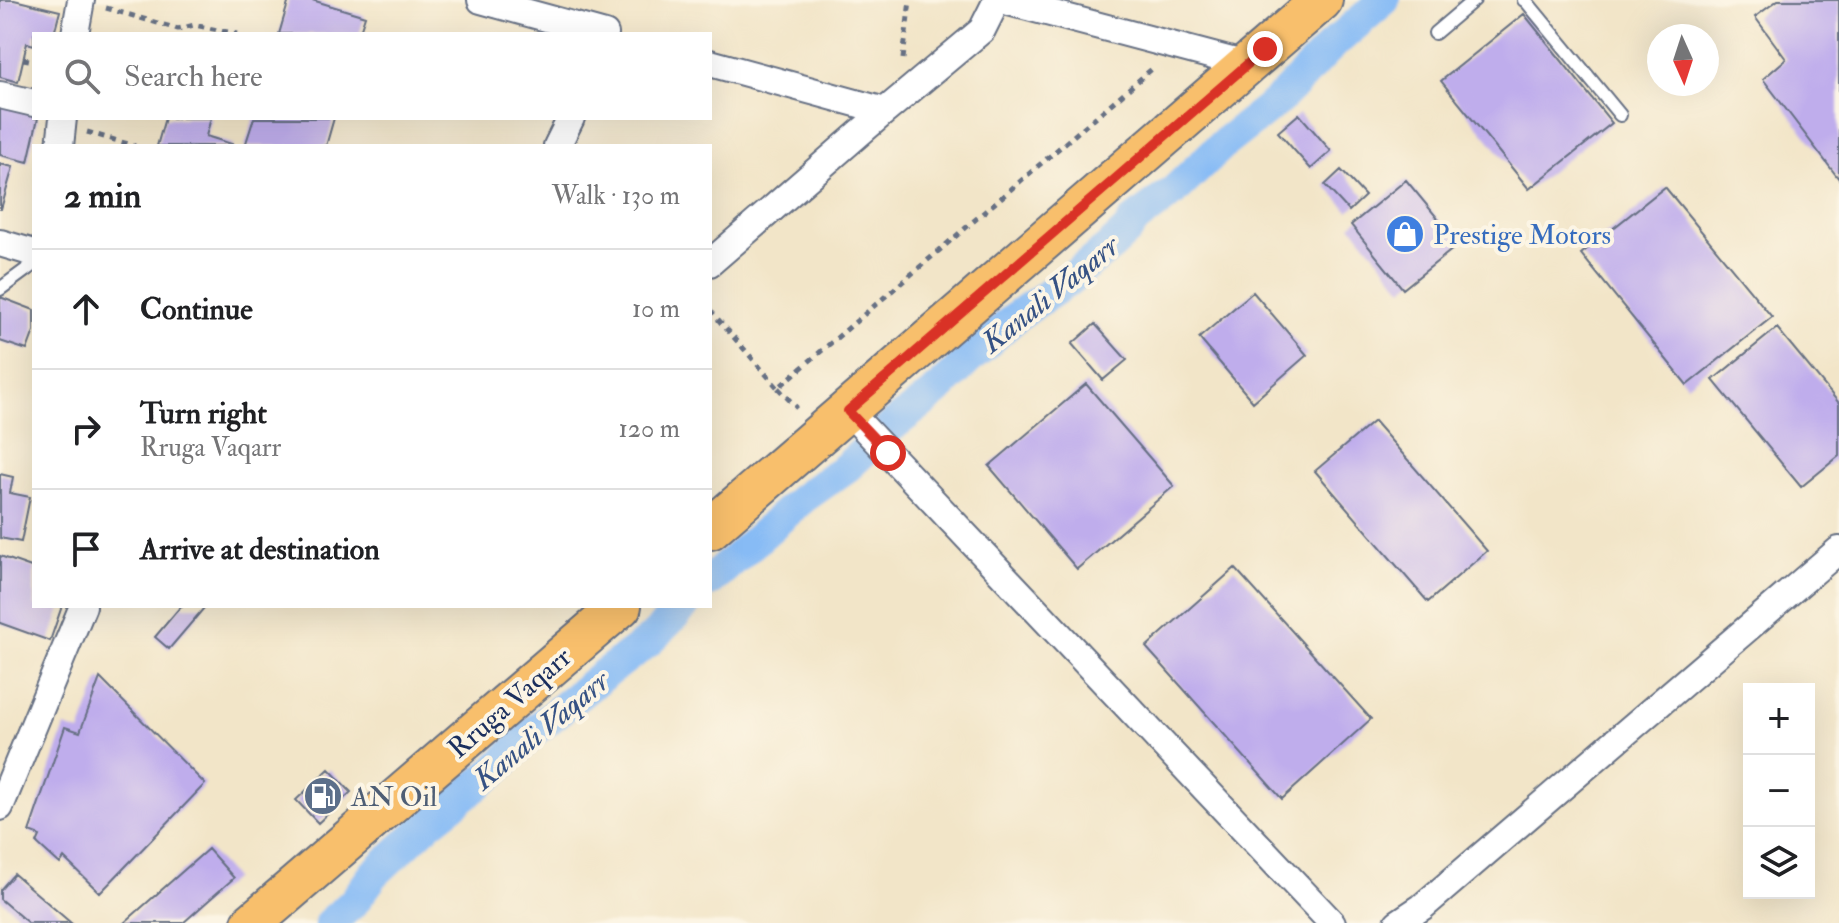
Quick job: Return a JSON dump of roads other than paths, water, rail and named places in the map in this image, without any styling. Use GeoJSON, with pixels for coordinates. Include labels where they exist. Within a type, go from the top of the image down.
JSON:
{"type":"FeatureCollection","features":[{"type":"Feature","properties":{"kind":"main road"},"geometry":{"type":"LineString","coordinates":[[712,528],[858,421],[1322,0]]}},
{"type":"Feature","properties":{"kind":"main road","name":"Rruga Vaqarr"},"geometry":{"type":"LineString","coordinates":[[252,923],[619,608]]}},
{"type":"Feature","properties":{"kind":"street"},"geometry":{"type":"LineString","coordinates":[[481,0],[598,32]]}},
{"type":"Feature","properties":{"kind":"street"},"geometry":{"type":"LineString","coordinates":[[712,261],[982,30],[999,0],[1247,65]]}},
{"type":"Feature","properties":{"kind":"street"},"geometry":{"type":"LineString","coordinates":[[76,32],[92,3]]}},
{"type":"Feature","properties":{"kind":"street"},"geometry":{"type":"LineString","coordinates":[[712,63],[891,106]]}},
{"type":"Feature","properties":{"kind":"street"},"geometry":{"type":"LineString","coordinates":[[0,95],[32,103]]}},
{"type":"Feature","properties":{"kind":"street"},"geometry":{"type":"LineString","coordinates":[[558,144],[570,120]]}},
{"type":"Feature","properties":{"kind":"street"},"geometry":{"type":"LineString","coordinates":[[61,144],[74,125]]}},
{"type":"Feature","properties":{"kind":"street"},"geometry":{"type":"LineString","coordinates":[[0,243],[32,252]]}},
{"type":"Feature","properties":{"kind":"street"},"geometry":{"type":"LineString","coordinates":[[858,421],[1332,923]]}},
{"type":"Feature","properties":{"kind":"street"},"geometry":{"type":"LineString","coordinates":[[1398,923],[1422,907],[1839,550]]}},
{"type":"Feature","properties":{"kind":"street"},"geometry":{"type":"LineString","coordinates":[[0,807],[82,608]]}},
{"type":"Feature","properties":{"kind":"lane"},"geometry":{"type":"LineString","coordinates":[[1435,33],[1474,0]]}},
{"type":"Feature","properties":{"kind":"lane"},"geometry":{"type":"LineString","coordinates":[[1524,0],[1620,115]]}},
{"type":"Feature","properties":{"kind":"lane"},"geometry":{"type":"LineString","coordinates":[[0,289],[32,265]]}},
{"type":"Feature","properties":{"kind":"waterway","name":"Kanali Vaqarr"},"geometry":{"type":"LineString","coordinates":[[712,579],[803,498],[847,467],[888,429],[936,392],[1019,314],[1064,284],[1111,246],[1133,222],[1175,190],[1224,143],[1280,99],[1332,45],[1384,0]]}},
{"type":"Feature","properties":{"kind":"waterway","name":"Kanali Vaqarr"},"geometry":{"type":"LineString","coordinates":[[330,923],[353,903],[374,874],[423,828],[495,771],[533,732],[649,641],[682,608]]}},
{"type":"Feature","properties":{"kind":"place","name":"Prestige Motors"},"geometry":{"type":"Point","coordinates":[1405,234]}},
{"type":"Feature","properties":{"kind":"place","name":"AN Oil"},"geometry":{"type":"Point","coordinates":[323,796]}}]}
